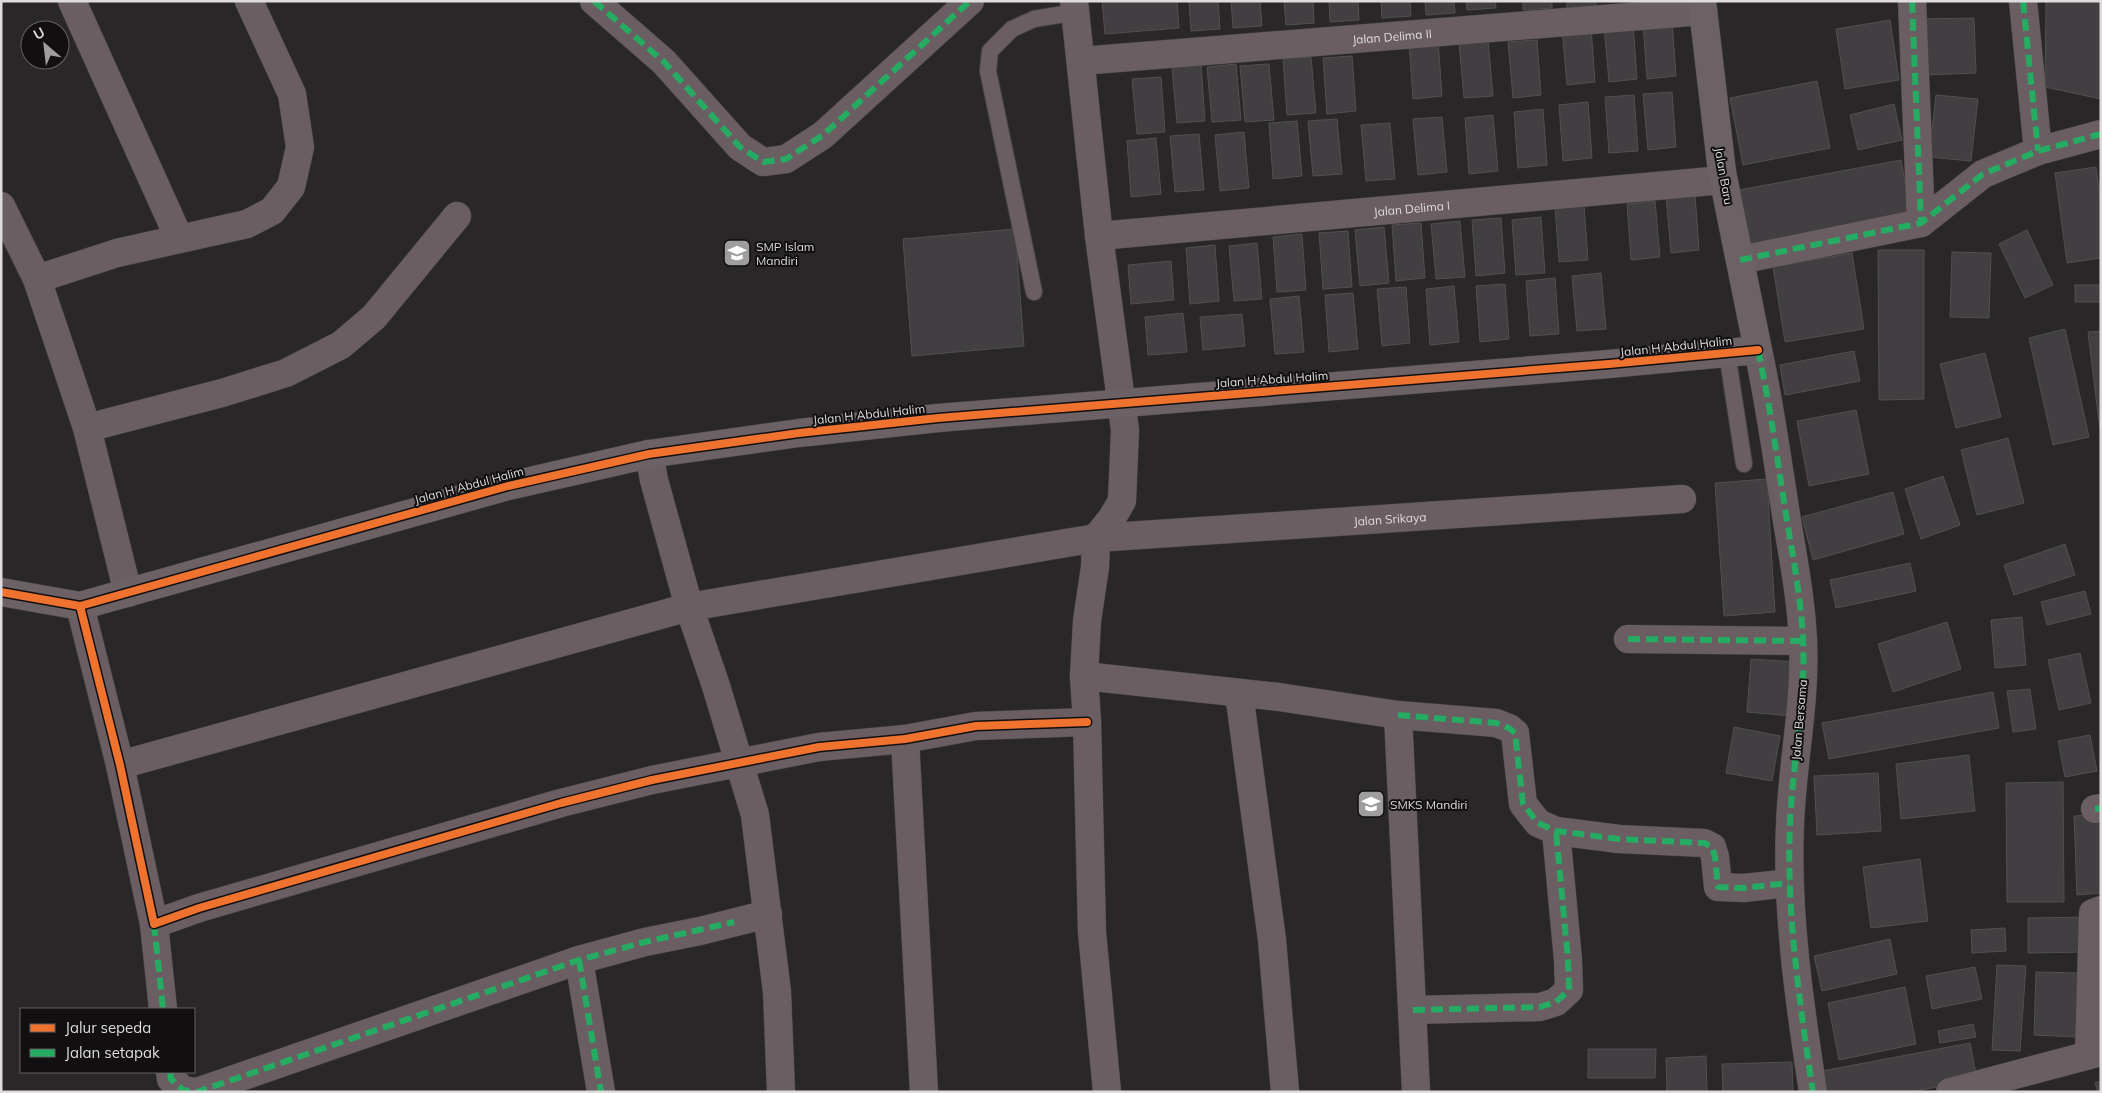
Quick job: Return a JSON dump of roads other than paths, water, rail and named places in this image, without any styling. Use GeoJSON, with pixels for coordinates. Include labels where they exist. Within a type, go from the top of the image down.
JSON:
{"type":"FeatureCollection","features":[{"type":"Feature","properties":{"kind":"street"},"geometry":{"type":"LineString","coordinates":[[72,1],[179,238]]}},
{"type":"Feature","properties":{"kind":"street"},"geometry":{"type":"LineString","coordinates":[[37,279],[117,253],[247,224],[272,211],[291,187],[300,147],[292,94],[249,1]]}},
{"type":"Feature","properties":{"kind":"street"},"geometry":{"type":"LineString","coordinates":[[594,1],[664,62],[740,147],[763,162],[786,159],[823,135],[970,1]]}},
{"type":"Feature","properties":{"kind":"street"},"geometry":{"type":"LineString","coordinates":[[1912,1],[1921,223]]}},
{"type":"Feature","properties":{"kind":"street"},"geometry":{"type":"LineString","coordinates":[[2023,1],[2038,151]]}},
{"type":"Feature","properties":{"kind":"street","name":"Jalan Delima II"},"geometry":{"type":"LineString","coordinates":[[1081,61],[1702,6]]}},
{"type":"Feature","properties":{"kind":"street","name":"Jalan Baru"},"geometry":{"type":"LineString","coordinates":[[1702,6],[1723,180],[1758,350]]}},
{"type":"Feature","properties":{"kind":"street"},"geometry":{"type":"LineString","coordinates":[[1075,7],[1099,236],[1125,430],[1122,501],[1112,518],[1096,538],[1095,567],[1087,620],[1084,676],[1087,722],[1092,932],[1107,1092]]}},
{"type":"Feature","properties":{"kind":"street"},"geometry":{"type":"LineString","coordinates":[[1740,260],[1921,223],[1983,174],[2038,151],[2101,134]]}},
{"type":"Feature","properties":{"kind":"street","name":"Jalan Delima I"},"geometry":{"type":"LineString","coordinates":[[1099,236],[1723,180]]}},
{"type":"Feature","properties":{"kind":"street"},"geometry":{"type":"LineString","coordinates":[[1,206],[37,279],[87,428],[128,592]]}},
{"type":"Feature","properties":{"kind":"street"},"geometry":{"type":"LineString","coordinates":[[87,428],[286,373],[341,345],[374,316],[457,216]]}},
{"type":"Feature","properties":{"kind":"street","name":"Jalan H Abdul Halim"},"geometry":{"type":"LineString","coordinates":[[1,592],[80,606],[508,486],[649,454],[799,433],[938,418],[1122,402],[1599,365],[1758,350]]}},
{"type":"Feature","properties":{"kind":"street","name":"Jalan Bersama"},"geometry":{"type":"LineString","coordinates":[[1758,350],[1794,559],[1803,641],[1800,712],[1790,823],[1789,883],[1802,1018],[1813,1092]]}},
{"type":"Feature","properties":{"kind":"street"},"geometry":{"type":"LineString","coordinates":[[649,454],[654,480],[689,607],[740,762],[755,815],[777,992],[782,1092]]}},
{"type":"Feature","properties":{"kind":"street","name":"Jalan Srikaya"},"geometry":{"type":"LineString","coordinates":[[120,765],[689,607],[1096,538],[1682,499]]}},
{"type":"Feature","properties":{"kind":"street"},"geometry":{"type":"LineString","coordinates":[[80,606],[120,765],[154,924],[162,1008]]}},
{"type":"Feature","properties":{"kind":"street"},"geometry":{"type":"LineString","coordinates":[[1628,639],[1803,641]]}},
{"type":"Feature","properties":{"kind":"street"},"geometry":{"type":"LineString","coordinates":[[1084,676],[1279,697],[1398,715],[1496,723],[1509,728],[1515,733],[1523,804],[1538,823],[1556,831],[1619,839],[1704,842],[1712,847],[1718,887],[1744,888],[1789,883]]}},
{"type":"Feature","properties":{"kind":"street"},"geometry":{"type":"LineString","coordinates":[[1239,693],[1272,940],[1285,1092]]}},
{"type":"Feature","properties":{"kind":"street"},"geometry":{"type":"LineString","coordinates":[[1398,715],[1416,1092]]}},
{"type":"Feature","properties":{"kind":"street"},"geometry":{"type":"LineString","coordinates":[[154,924],[199,908],[562,803],[652,780],[819,747],[905,739],[976,726],[1087,722]]}},
{"type":"Feature","properties":{"kind":"street"},"geometry":{"type":"LineString","coordinates":[[905,739],[924,1092]]}},
{"type":"Feature","properties":{"kind":"street"},"geometry":{"type":"LineString","coordinates":[[1413,1010],[1540,1007],[1556,1002],[1569,990],[1556,831]]}},
{"type":"Feature","properties":{"kind":"street"},"geometry":{"type":"LineString","coordinates":[[1950,1092],[2095,1053],[2093,913],[2101,910]]}},
{"type":"Feature","properties":{"kind":"street"},"geometry":{"type":"LineString","coordinates":[[170,1073],[170,1079],[183,1090],[197,1092],[579,960],[645,942],[768,914]]}},
{"type":"Feature","properties":{"kind":"street"},"geometry":{"type":"LineString","coordinates":[[579,960],[601,1092]]}},
{"type":"Feature","properties":{"kind":"lane"},"geometry":{"type":"LineString","coordinates":[[1034,292],[988,71],[990,51],[1012,29],[1034,19],[1075,7]]}},
{"type":"Feature","properties":{"kind":"lane"},"geometry":{"type":"LineString","coordinates":[[1727,353],[1744,464]]}},
{"type":"Feature","properties":{"kind":"place","name":"SMP Islam Mandiri"},"geometry":{"type":"Point","coordinates":[737,253]}},
{"type":"Feature","properties":{"kind":"place","name":"SMKS Mandiri"},"geometry":{"type":"Point","coordinates":[1371,804]}}]}
